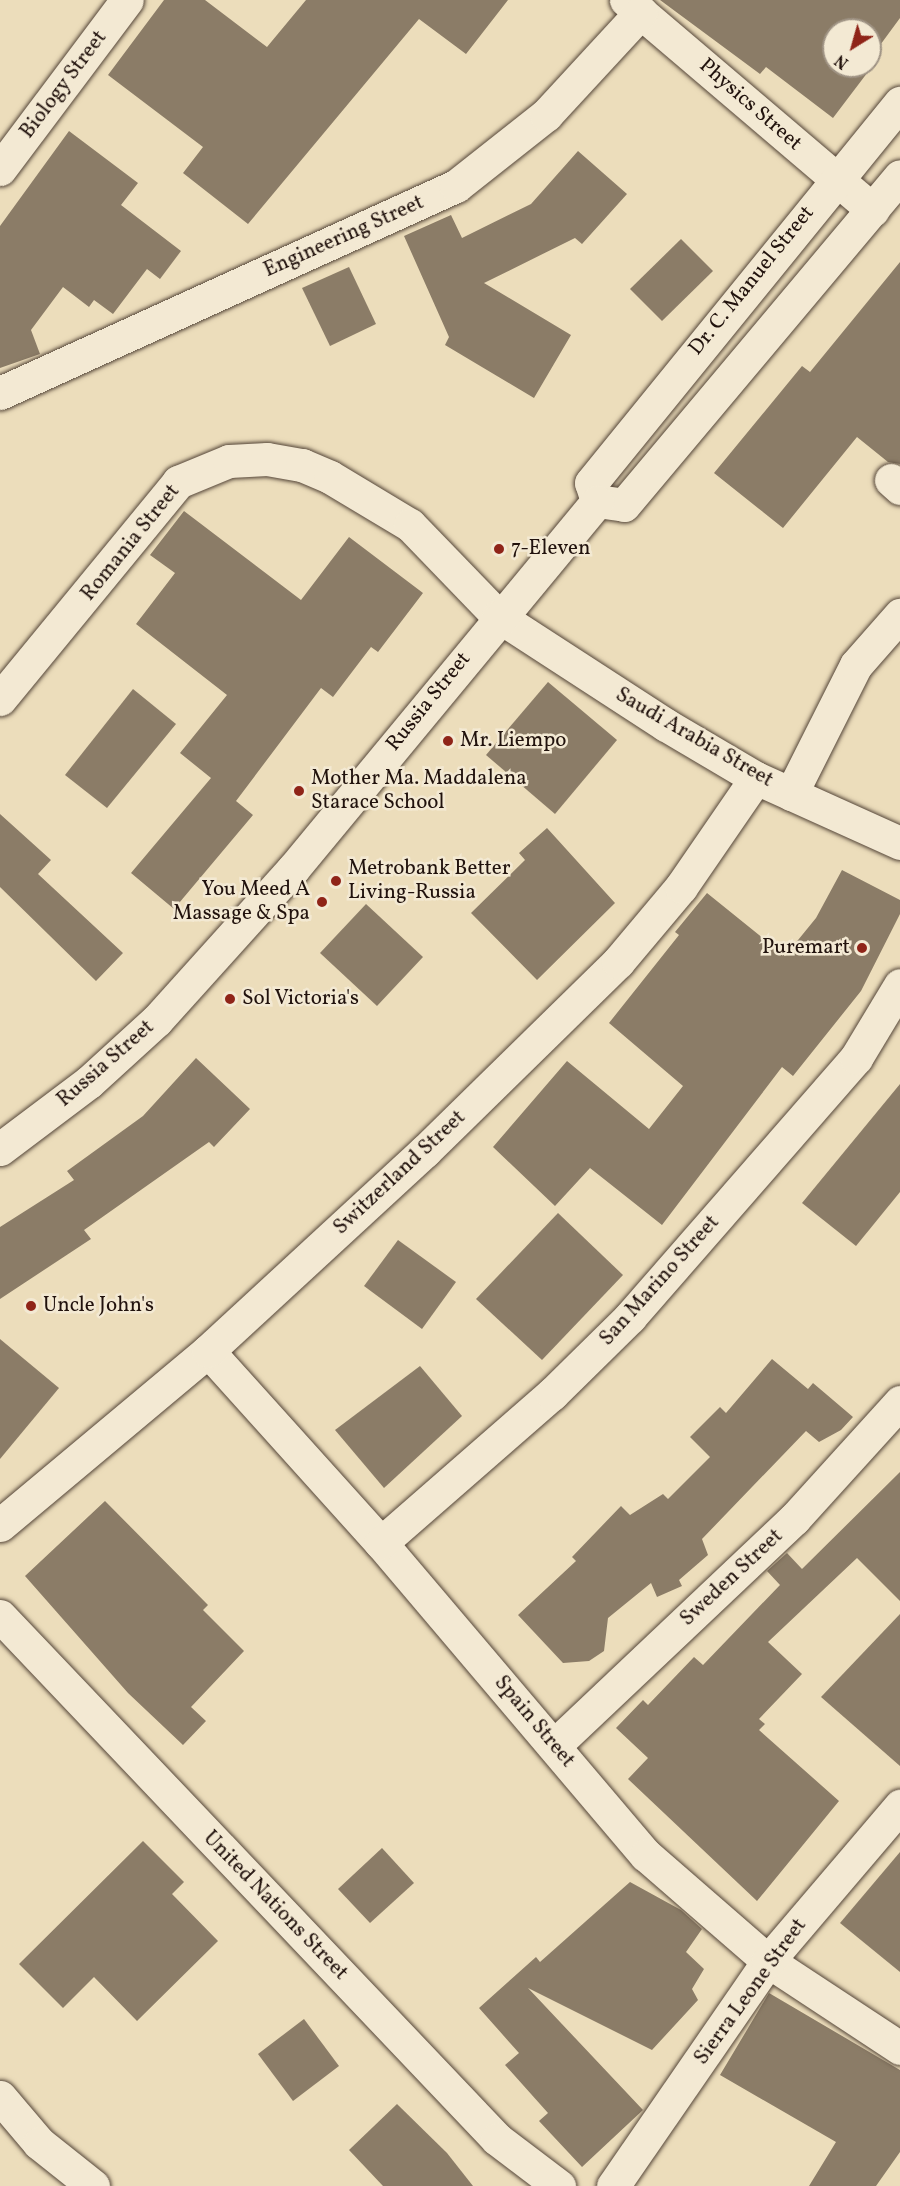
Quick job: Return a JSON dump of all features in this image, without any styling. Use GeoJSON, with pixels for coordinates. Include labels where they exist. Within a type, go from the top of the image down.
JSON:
{"type":"FeatureCollection","features":[{"type":"Feature","properties":{"kind":"street","name":"Biology Street"},"geometry":{"type":"LineString","coordinates":[[0,169],[127,0]]}},
{"type":"Feature","properties":{"kind":"street","name":"Physics Street"},"geometry":{"type":"LineString","coordinates":[[633,6],[873,210]]}},
{"type":"Feature","properties":{"kind":"street","name":"Engineering Street"},"geometry":{"type":"LineString","coordinates":[[0,393],[456,186],[546,115],[633,6]]}},
{"type":"Feature","properties":{"kind":"street","name":"Dr. C. Manuel Street"},"geometry":{"type":"LineString","coordinates":[[597,501],[591,483],[836,178],[900,103]]}},
{"type":"Feature","properties":{"kind":"street"},"geometry":{"type":"LineString","coordinates":[[597,501],[624,505],[900,176]]}},
{"type":"Feature","properties":{"kind":"street","name":"Romania Street"},"geometry":{"type":"LineString","coordinates":[[0,699],[178,482],[229,461],[278,461],[330,477],[410,525],[498,616]]}},
{"type":"Feature","properties":{"kind":"street","name":"Russia Street"},"geometry":{"type":"LineString","coordinates":[[0,1149],[89,1082],[157,1020],[293,869],[498,616],[597,501]]}},
{"type":"Feature","properties":{"kind":"street"},"geometry":{"type":"LineString","coordinates":[[791,794],[856,664],[900,615]]}},
{"type":"Feature","properties":{"kind":"street","name":"Saudi Arabia Street"},"geometry":{"type":"LineString","coordinates":[[498,616],[756,778],[900,843]]}},
{"type":"Feature","properties":{"kind":"street","name":"Switzerland Street"},"geometry":{"type":"LineString","coordinates":[[0,1525],[208,1351],[425,1151],[618,962],[681,887],[756,778]]}},
{"type":"Feature","properties":{"kind":"street","name":"San Marino Street"},"geometry":{"type":"LineString","coordinates":[[381,1543],[552,1394],[630,1317],[856,1058],[900,985]]}},
{"type":"Feature","properties":{"kind":"street","name":"Spain Street"},"geometry":{"type":"LineString","coordinates":[[208,1351],[381,1543],[555,1745],[646,1855],[768,1961],[900,2048]]}},
{"type":"Feature","properties":{"kind":"street","name":"Sweden Street"},"geometry":{"type":"LineString","coordinates":[[555,1745],[794,1519],[900,1402]]}},
{"type":"Feature","properties":{"kind":"street","name":"United Nations Street"},"geometry":{"type":"LineString","coordinates":[[0,1616],[497,2139],[559,2186]]}},
{"type":"Feature","properties":{"kind":"street","name":"Sierra Leone Street"},"geometry":{"type":"LineString","coordinates":[[613,2186],[768,1961],[900,1806]]}},
{"type":"Feature","properties":{"kind":"street"},"geometry":{"type":"LineString","coordinates":[[0,2097],[39,2143],[93,2186]]}},
{"type":"Feature","properties":{"kind":"building"},"geometry":{"type":"Polygon","coordinates":[[[164,0],[205,0],[267,47],[306,0],[508,0],[466,54],[419,19],[248,224],[183,173],[203,147],[108,75],[164,0]]]}},
{"type":"Feature","properties":{"kind":"building"},"geometry":{"type":"Polygon","coordinates":[[[660,0],[900,0],[900,18],[882,42],[882,18],[822,18],[822,78],[863,78],[833,118],[766,67],[760,74],[660,0]]]}},
{"type":"Feature","properties":{"kind":"building"},"geometry":{"type":"Polygon","coordinates":[[[69,131],[138,183],[121,205],[181,251],[160,279],[147,269],[113,314],[94,300],[89,307],[63,287],[31,330],[40,354],[0,368],[0,226],[69,131]]]}},
{"type":"Feature","properties":{"kind":"building"},"geometry":{"type":"Polygon","coordinates":[[[578,151],[627,194],[582,244],[575,238],[484,283],[571,335],[534,398],[445,345],[449,337],[404,236],[451,215],[462,238],[531,204],[578,151]]]}},
{"type":"Feature","properties":{"kind":"building"},"geometry":{"type":"Polygon","coordinates":[[[681,239],[713,271],[662,321],[630,289],[681,239]]]}},
{"type":"Feature","properties":{"kind":"building"},"geometry":{"type":"Polygon","coordinates":[[[900,262],[900,464],[888,462],[857,437],[783,528],[714,473],[802,366],[810,372],[900,262]]]}},
{"type":"Feature","properties":{"kind":"building"},"geometry":{"type":"Polygon","coordinates":[[[349,267],[376,324],[330,346],[302,288],[349,267]]]}},
{"type":"Feature","properties":{"kind":"building"},"geometry":{"type":"Polygon","coordinates":[[[184,511],[301,600],[349,537],[423,593],[378,652],[371,647],[333,697],[321,688],[236,801],[253,815],[174,909],[131,873],[211,778],[180,753],[227,695],[136,624],[175,573],[150,555],[184,511]]]}},
{"type":"Feature","properties":{"kind":"building"},"geometry":{"type":"Polygon","coordinates":[[[548,682],[617,740],[555,814],[486,755],[548,682]]]}},
{"type":"Feature","properties":{"kind":"building"},"geometry":{"type":"Polygon","coordinates":[[[133,689],[176,724],[107,808],[65,775],[133,689]]]}},
{"type":"Feature","properties":{"kind":"building"},"geometry":{"type":"Polygon","coordinates":[[[0,814],[51,860],[38,874],[123,953],[96,981],[0,887],[0,814]]]}},
{"type":"Feature","properties":{"kind":"building"},"geometry":{"type":"Polygon","coordinates":[[[547,828],[615,903],[537,980],[471,913],[525,860],[519,853],[547,828]]]}},
{"type":"Feature","properties":{"kind":"building"},"geometry":{"type":"Polygon","coordinates":[[[842,870],[900,900],[900,914],[861,991],[793,1076],[782,1067],[662,1225],[590,1168],[555,1206],[493,1147],[567,1061],[649,1129],[683,1086],[609,1023],[679,935],[675,932],[707,893],[785,956],[816,918],[842,870]]]}},
{"type":"Feature","properties":{"kind":"building"},"geometry":{"type":"Polygon","coordinates":[[[366,904],[423,957],[377,1006],[320,953],[366,904]]]}},
{"type":"Feature","properties":{"kind":"building"},"geometry":{"type":"Polygon","coordinates":[[[196,1058],[250,1109],[214,1147],[209,1142],[84,1230],[91,1239],[0,1299],[0,1227],[74,1180],[67,1171],[143,1116],[196,1058]]]}},
{"type":"Feature","properties":{"kind":"building"},"geometry":{"type":"Polygon","coordinates":[[[900,1084],[900,1192],[856,1246],[802,1203],[900,1084]]]}},
{"type":"Feature","properties":{"kind":"building"},"geometry":{"type":"Polygon","coordinates":[[[558,1213],[623,1275],[542,1360],[476,1299],[558,1213]]]}},
{"type":"Feature","properties":{"kind":"building"},"geometry":{"type":"Polygon","coordinates":[[[398,1240],[456,1282],[422,1329],[364,1286],[398,1240]]]}},
{"type":"Feature","properties":{"kind":"building"},"geometry":{"type":"Polygon","coordinates":[[[0,1339],[59,1388],[0,1459],[0,1339]]]}},
{"type":"Feature","properties":{"kind":"building"},"geometry":{"type":"Polygon","coordinates":[[[772,1359],[808,1389],[813,1383],[853,1417],[841,1430],[819,1442],[806,1431],[702,1539],[708,1555],[679,1580],[682,1586],[657,1597],[651,1583],[608,1618],[604,1651],[589,1661],[563,1663],[518,1615],[576,1561],[572,1557],[621,1506],[630,1515],[663,1494],[668,1499],[710,1457],[690,1437],[720,1407],[726,1413],[772,1359]]]}},
{"type":"Feature","properties":{"kind":"building"},"geometry":{"type":"Polygon","coordinates":[[[420,1366],[462,1416],[384,1488],[335,1430],[420,1366]]]}},
{"type":"Feature","properties":{"kind":"building"},"geometry":{"type":"Polygon","coordinates":[[[900,1472],[900,1601],[857,1558],[768,1642],[802,1674],[759,1719],[765,1724],[759,1730],[839,1801],[757,1901],[628,1779],[648,1758],[616,1728],[643,1700],[648,1705],[694,1657],[703,1665],[780,1585],[767,1571],[787,1553],[802,1569],[900,1472]]]}},
{"type":"Feature","properties":{"kind":"building"},"geometry":{"type":"Polygon","coordinates":[[[105,1501],[208,1605],[203,1610],[244,1651],[191,1707],[206,1721],[183,1745],[128,1693],[25,1576],[105,1501]]]}},
{"type":"Feature","properties":{"kind":"building"},"geometry":{"type":"Polygon","coordinates":[[[900,1614],[900,1766],[821,1697],[900,1614]]]}},
{"type":"Feature","properties":{"kind":"building"},"geometry":{"type":"Polygon","coordinates":[[[143,1841],[184,1882],[172,1894],[218,1941],[137,2021],[94,1977],[63,2008],[19,1964],[143,1841]]]}},
{"type":"Feature","properties":{"kind":"building"},"geometry":{"type":"Polygon","coordinates":[[[382,1848],[414,1883],[370,1923],[338,1889],[382,1848]]]}},
{"type":"Feature","properties":{"kind":"building"},"geometry":{"type":"Polygon","coordinates":[[[900,1852],[900,1972],[840,1923],[900,1852]]]}},
{"type":"Feature","properties":{"kind":"building"},"geometry":{"type":"Polygon","coordinates":[[[630,1882],[681,1910],[702,1929],[686,1952],[704,1969],[692,1989],[698,2000],[652,2050],[528,1988],[643,2110],[582,2167],[539,2121],[548,2113],[505,2065],[519,2053],[479,2008],[536,1957],[540,1962],[630,1882]]]}},
{"type":"Feature","properties":{"kind":"building"},"geometry":{"type":"Polygon","coordinates":[[[769,1993],[900,2070],[900,2152],[876,2186],[809,2186],[836,2142],[720,2075],[769,1993]]]}},
{"type":"Feature","properties":{"kind":"building"},"geometry":{"type":"Polygon","coordinates":[[[304,2019],[339,2066],[293,2101],[258,2054],[304,2019]]]}},
{"type":"Feature","properties":{"kind":"building"},"geometry":{"type":"Polygon","coordinates":[[[397,2104],[447,2153],[473,2186],[383,2186],[349,2150],[397,2104]]]}},
{"type":"Feature","properties":{"kind":"place","name":"7-Eleven"},"geometry":{"type":"Point","coordinates":[499,549]}},
{"type":"Feature","properties":{"kind":"place","name":"Mr. Liempo"},"geometry":{"type":"Point","coordinates":[448,741]}},
{"type":"Feature","properties":{"kind":"place","name":"Mother Ma. Maddalena Starace School"},"geometry":{"type":"Point","coordinates":[299,791]}},
{"type":"Feature","properties":{"kind":"place","name":"Metrobank Better Living-Russia"},"geometry":{"type":"Point","coordinates":[336,881]}},
{"type":"Feature","properties":{"kind":"place","name":"You Meed A Massage & Spa"},"geometry":{"type":"Point","coordinates":[322,902]}},
{"type":"Feature","properties":{"kind":"place","name":"Puremart"},"geometry":{"type":"Point","coordinates":[862,948]}},
{"type":"Feature","properties":{"kind":"place","name":"Sol Victoria's"},"geometry":{"type":"Point","coordinates":[230,999]}},
{"type":"Feature","properties":{"kind":"place","name":"Uncle John's"},"geometry":{"type":"Point","coordinates":[31,1306]}}]}
